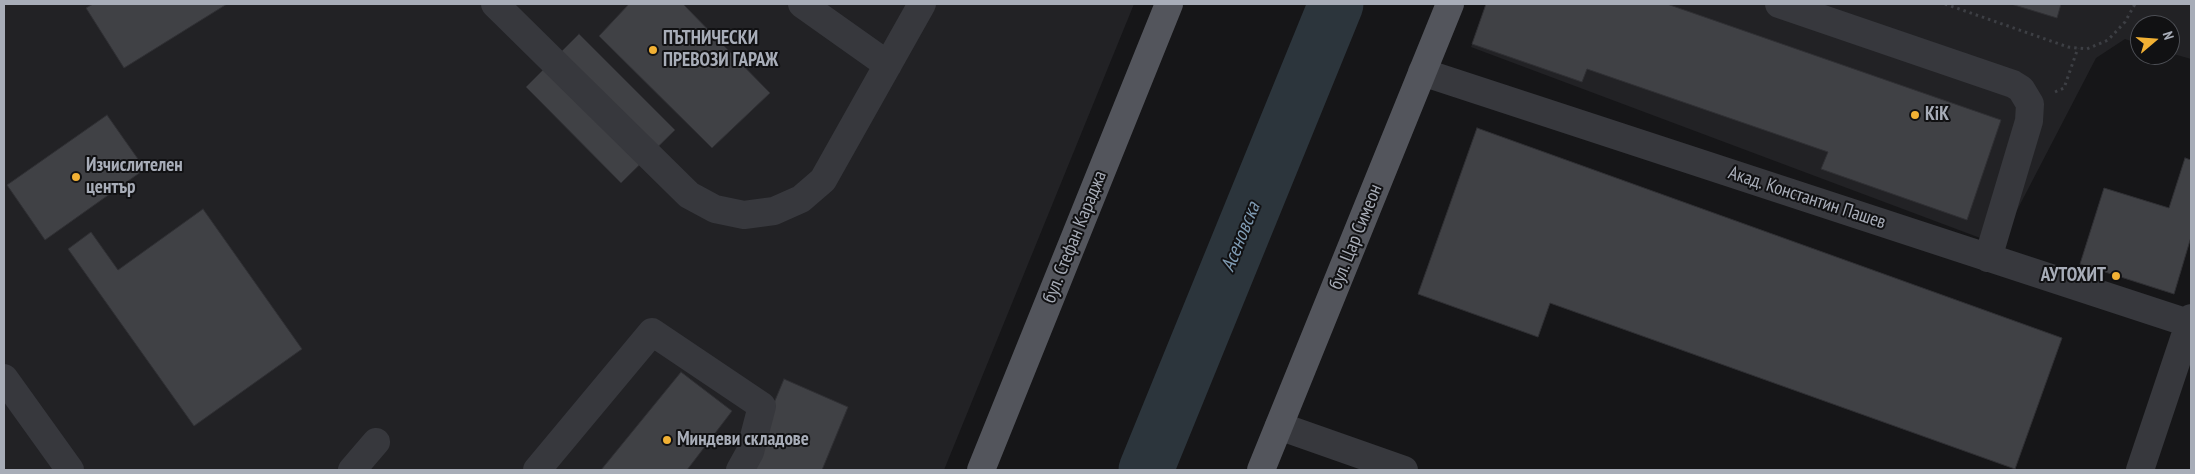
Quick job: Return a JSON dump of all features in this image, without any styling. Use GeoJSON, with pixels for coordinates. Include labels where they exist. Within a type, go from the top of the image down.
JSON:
{"type":"FeatureCollection","features":[{"type":"Feature","properties":{"kind":"main road","name":"бул. Стефан Караджа"},"geometry":{"type":"LineString","coordinates":[[981,470],[1169,4]]}},
{"type":"Feature","properties":{"kind":"main road","name":"бул. Цар Симеон"},"geometry":{"type":"LineString","coordinates":[[1262,470],[1450,4]]}},
{"type":"Feature","properties":{"kind":"street"},"geometry":{"type":"LineString","coordinates":[[495,4],[688,195],[715,209],[744,214],[774,211],[801,199],[823,180],[922,4]]}},
{"type":"Feature","properties":{"kind":"street"},"geometry":{"type":"LineString","coordinates":[[802,4],[888,65]]}},
{"type":"Feature","properties":{"kind":"street"},"geometry":{"type":"LineString","coordinates":[[1780,4],[2013,84],[2021,89],[2030,104],[2029,121],[1988,258]]}},
{"type":"Feature","properties":{"kind":"street","name":"Акад. Константин Пашев"},"geometry":{"type":"LineString","coordinates":[[1422,72],[1988,258],[2190,322]]}},
{"type":"Feature","properties":{"kind":"street"},"geometry":{"type":"LineString","coordinates":[[2140,470],[2190,322]]}},
{"type":"Feature","properties":{"kind":"street"},"geometry":{"type":"LineString","coordinates":[[537,470],[652,332],[762,406],[750,452],[740,470]]}},
{"type":"Feature","properties":{"kind":"street"},"geometry":{"type":"LineString","coordinates":[[4,378],[70,470]]}},
{"type":"Feature","properties":{"kind":"street"},"geometry":{"type":"LineString","coordinates":[[1280,426],[1404,470]]}},
{"type":"Feature","properties":{"kind":"street"},"geometry":{"type":"LineString","coordinates":[[352,470],[376,442]]}},
{"type":"Feature","properties":{"kind":"path"},"geometry":{"type":"LineString","coordinates":[[1946,4],[2068,47],[2087,49],[2108,40],[2125,22],[2135,4]]}},
{"type":"Feature","properties":{"kind":"path"},"geometry":{"type":"LineString","coordinates":[[2064,88],[2078,48]]}},
{"type":"Feature","properties":{"kind":"shaded area"},"geometry":{"type":"Polygon","coordinates":[[[4,4],[1134,4],[944,470],[4,470],[4,4]]]}},
{"type":"Feature","properties":{"kind":"shaded area"},"geometry":{"type":"Polygon","coordinates":[[[1487,4],[2191,4],[2191,59],[2180,56],[2180,15],[2130,15],[2130,41],[2125,39],[2096,58],[1999,245],[1471,47],[1487,4]]]}},
{"type":"Feature","properties":{"kind":"building"},"geometry":{"type":"Polygon","coordinates":[[[93,4],[227,4],[124,68],[86,8],[93,4]]]}},
{"type":"Feature","properties":{"kind":"building"},"geometry":{"type":"Polygon","coordinates":[[[629,4],[683,4],[770,93],[712,148],[599,36],[629,4]]]}},
{"type":"Feature","properties":{"kind":"building"},"geometry":{"type":"Polygon","coordinates":[[[1486,4],[1667,4],[2001,120],[1967,220],[1821,169],[1828,152],[1587,69],[1582,82],[1472,44],[1486,4]]]}},
{"type":"Feature","properties":{"kind":"building"},"geometry":{"type":"Polygon","coordinates":[[[2011,4],[2061,4],[2057,18],[2011,4]]]}},
{"type":"Feature","properties":{"kind":"building"},"geometry":{"type":"Polygon","coordinates":[[[579,34],[675,130],[621,183],[526,87],[579,34]]]}},
{"type":"Feature","properties":{"kind":"building","name":"Изчислителен център"},"geometry":{"type":"Polygon","coordinates":[[[107,115],[145,169],[45,240],[7,185],[107,115]]]}},
{"type":"Feature","properties":{"kind":"building"},"geometry":{"type":"Polygon","coordinates":[[[1477,128],[2062,338],[2015,469],[1550,303],[1538,337],[1418,294],[1477,128]]]}},
{"type":"Feature","properties":{"kind":"building"},"geometry":{"type":"Polygon","coordinates":[[[2185,158],[2191,160],[2191,237],[2174,294],[2080,264],[2104,188],[2169,208],[2185,158]]]}},
{"type":"Feature","properties":{"kind":"building"},"geometry":{"type":"Polygon","coordinates":[[[203,209],[302,349],[194,426],[68,249],[91,232],[118,270],[203,209]]]}},
{"type":"Feature","properties":{"kind":"building","name":"Миндеви складове"},"geometry":{"type":"Polygon","coordinates":[[[681,372],[732,411],[687,470],[601,470],[681,372]]]}},
{"type":"Feature","properties":{"kind":"building"},"geometry":{"type":"Polygon","coordinates":[[[784,379],[848,407],[822,470],[746,470],[784,379]]]}},
{"type":"Feature","properties":{"kind":"waterway","name":"Асеновска"},"geometry":{"type":"LineString","coordinates":[[1146,470],[1336,4]]}},
{"type":"Feature","properties":{"kind":"place","name":"ПЪТНИЧЕСКИ ПРЕВОЗИ ГАРАЖ"},"geometry":{"type":"Point","coordinates":[653,50]}},
{"type":"Feature","properties":{"kind":"place","name":"KiK"},"geometry":{"type":"Point","coordinates":[1915,115]}},
{"type":"Feature","properties":{"kind":"place","name":"Изчислителен център"},"geometry":{"type":"Point","coordinates":[76,177]}},
{"type":"Feature","properties":{"kind":"place","name":"АУТОХИТ"},"geometry":{"type":"Point","coordinates":[2116,276]}},
{"type":"Feature","properties":{"kind":"place","name":"Миндеви складове"},"geometry":{"type":"Point","coordinates":[667,440]}}]}
